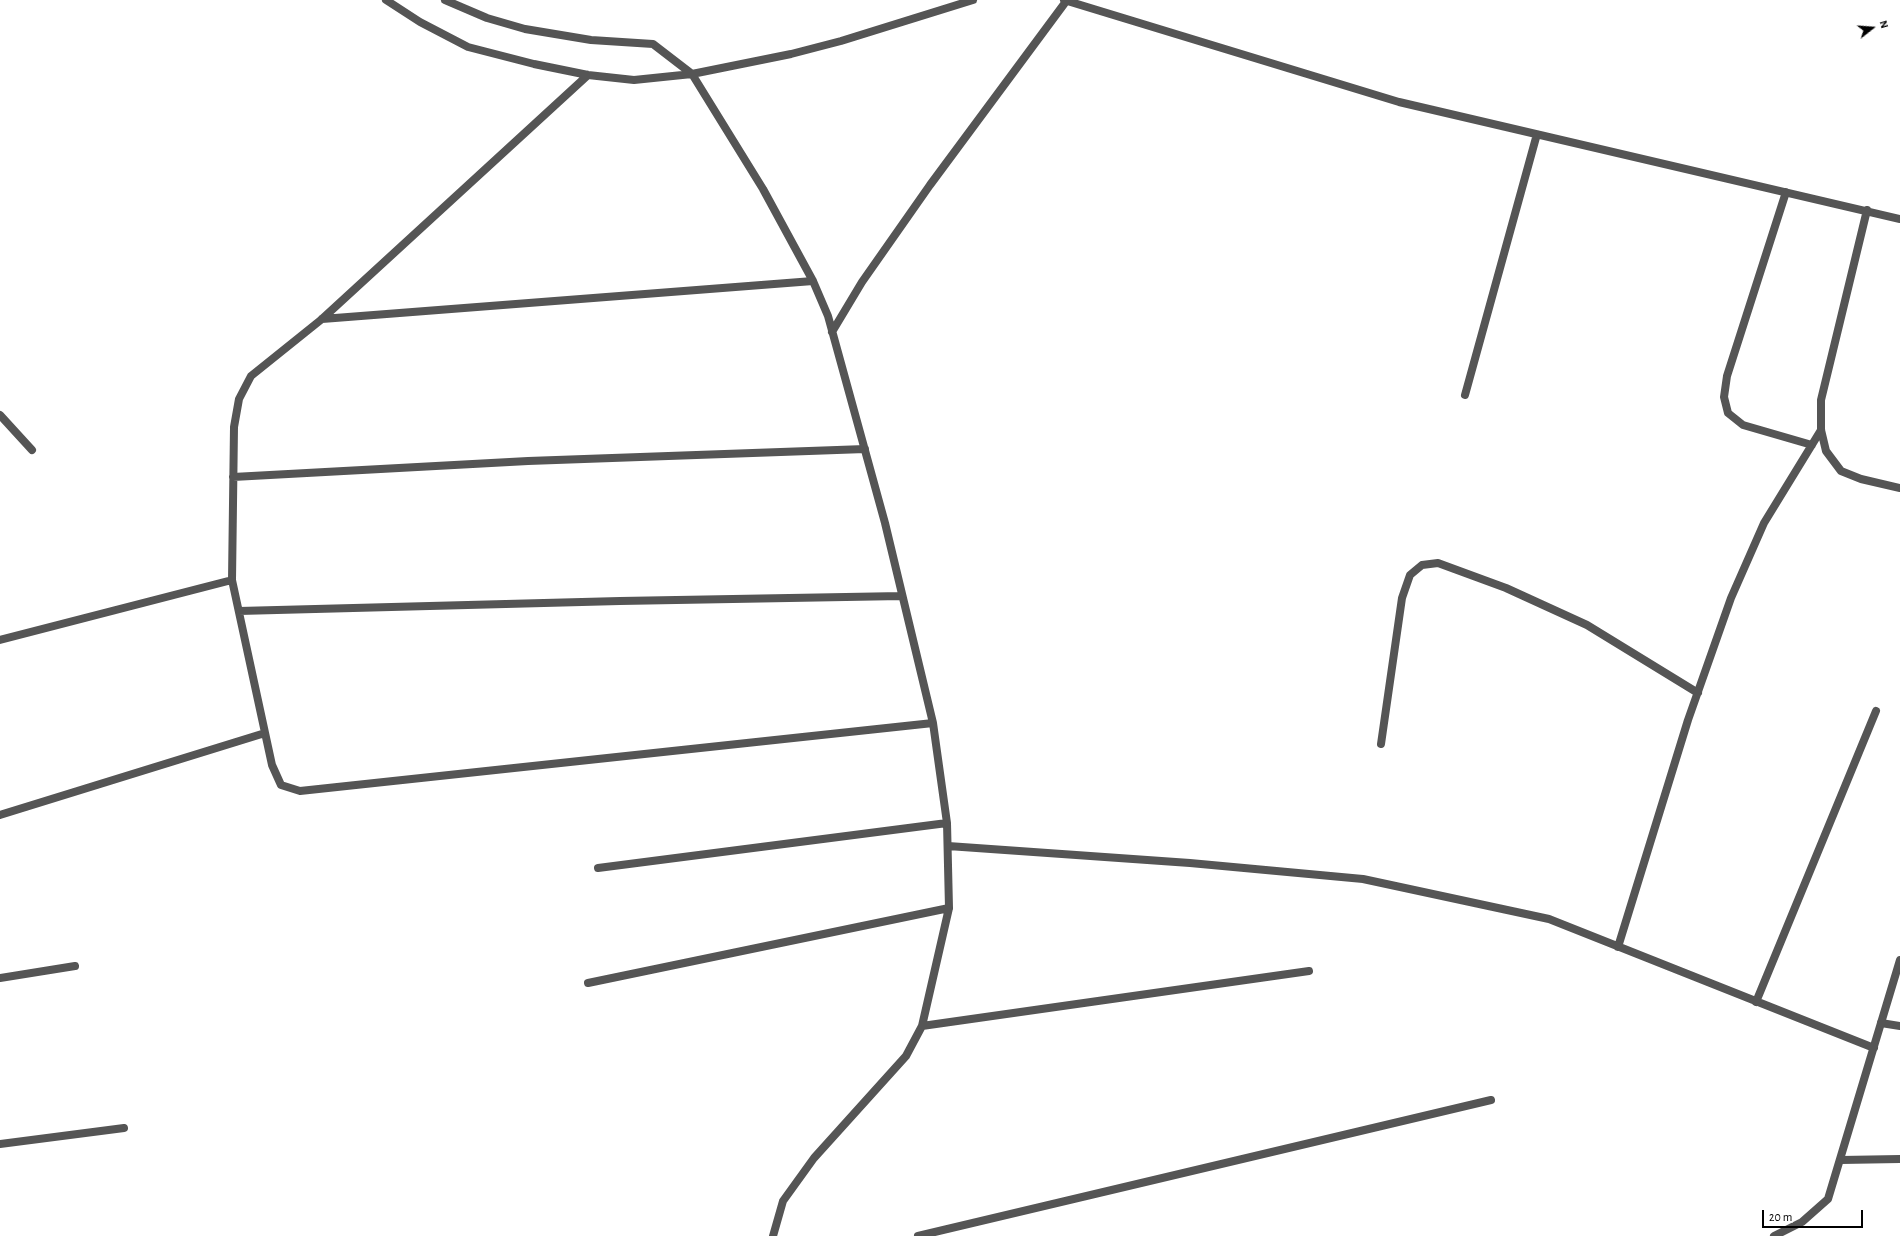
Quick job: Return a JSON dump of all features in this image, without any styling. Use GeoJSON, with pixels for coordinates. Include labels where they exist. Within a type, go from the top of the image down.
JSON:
{"type":"FeatureCollection","features":[{"type":"Feature","properties":{"kind":"street"},"geometry":{"type":"LineString","coordinates":[[386,0],[420,22],[468,47],[534,64],[588,75],[634,80],[692,74],[791,54],[841,41],[973,0]]}},
{"type":"Feature","properties":{"kind":"street"},"geometry":{"type":"LineString","coordinates":[[444,0],[487,18],[525,29],[591,40],[653,44],[692,74],[763,189],[813,281],[828,316],[885,522],[932,723],[947,823],[949,908],[922,1026],[906,1056],[814,1158],[783,1201],[773,1236]]}},
{"type":"Feature","properties":{"kind":"street"},"geometry":{"type":"LineString","coordinates":[[832,332],[862,282],[930,185],[1066,0],[1399,102],[1868,210],[1900,219]]}},
{"type":"Feature","properties":{"kind":"street"},"geometry":{"type":"LineString","coordinates":[[588,75],[322,319],[251,376],[239,399],[234,426],[232,580],[272,765],[281,785],[300,791],[932,723]]}},
{"type":"Feature","properties":{"kind":"street"},"geometry":{"type":"LineString","coordinates":[[1465,395],[1537,134]]}},
{"type":"Feature","properties":{"kind":"street"},"geometry":{"type":"LineString","coordinates":[[1786,192],[1729,369],[1724,397],[1728,413],[1743,425],[1812,445]]}},
{"type":"Feature","properties":{"kind":"street"},"geometry":{"type":"LineString","coordinates":[[1868,210],[1821,400],[1821,430],[1826,451],[1841,471],[1861,479],[1900,488]]}},
{"type":"Feature","properties":{"kind":"street"},"geometry":{"type":"LineString","coordinates":[[322,319],[813,281]]}},
{"type":"Feature","properties":{"kind":"street"},"geometry":{"type":"LineString","coordinates":[[0,415],[32,450]]}},
{"type":"Feature","properties":{"kind":"street"},"geometry":{"type":"LineString","coordinates":[[1618,947],[1698,693],[1731,598],[1764,522],[1821,430]]}},
{"type":"Feature","properties":{"kind":"street"},"geometry":{"type":"LineString","coordinates":[[233,477],[528,461],[864,449]]}},
{"type":"Feature","properties":{"kind":"street"},"geometry":{"type":"LineString","coordinates":[[1381,744],[1402,598],[1410,575],[1422,565],[1438,564],[1446,566],[1506,588],[1587,625],[1698,693]]}},
{"type":"Feature","properties":{"kind":"street"},"geometry":{"type":"LineString","coordinates":[[0,640],[232,580]]}},
{"type":"Feature","properties":{"kind":"street"},"geometry":{"type":"LineString","coordinates":[[239,611],[902,596]]}},
{"type":"Feature","properties":{"kind":"street"},"geometry":{"type":"LineString","coordinates":[[1756,1002],[1876,711]]}},
{"type":"Feature","properties":{"kind":"street"},"geometry":{"type":"LineString","coordinates":[[0,815],[265,733]]}},
{"type":"Feature","properties":{"kind":"street"},"geometry":{"type":"LineString","coordinates":[[598,868],[947,823]]}},
{"type":"Feature","properties":{"kind":"street"},"geometry":{"type":"LineString","coordinates":[[948,846],[1190,863],[1363,879],[1549,919],[1874,1048]]}},
{"type":"Feature","properties":{"kind":"street"},"geometry":{"type":"LineString","coordinates":[[588,983],[949,908]]}},
{"type":"Feature","properties":{"kind":"street"},"geometry":{"type":"LineString","coordinates":[[1774,1236],[1802,1222],[1828,1199],[1900,960]]}},
{"type":"Feature","properties":{"kind":"street"},"geometry":{"type":"LineString","coordinates":[[0,978],[75,966]]}},
{"type":"Feature","properties":{"kind":"street"},"geometry":{"type":"LineString","coordinates":[[922,1026],[1309,971]]}},
{"type":"Feature","properties":{"kind":"street"},"geometry":{"type":"LineString","coordinates":[[1881,1023],[1900,1026]]}},
{"type":"Feature","properties":{"kind":"street"},"geometry":{"type":"LineString","coordinates":[[918,1236],[1491,1100]]}},
{"type":"Feature","properties":{"kind":"street"},"geometry":{"type":"LineString","coordinates":[[0,1144],[124,1128]]}},
{"type":"Feature","properties":{"kind":"street"},"geometry":{"type":"LineString","coordinates":[[1841,1160],[1900,1159]]}}]}
